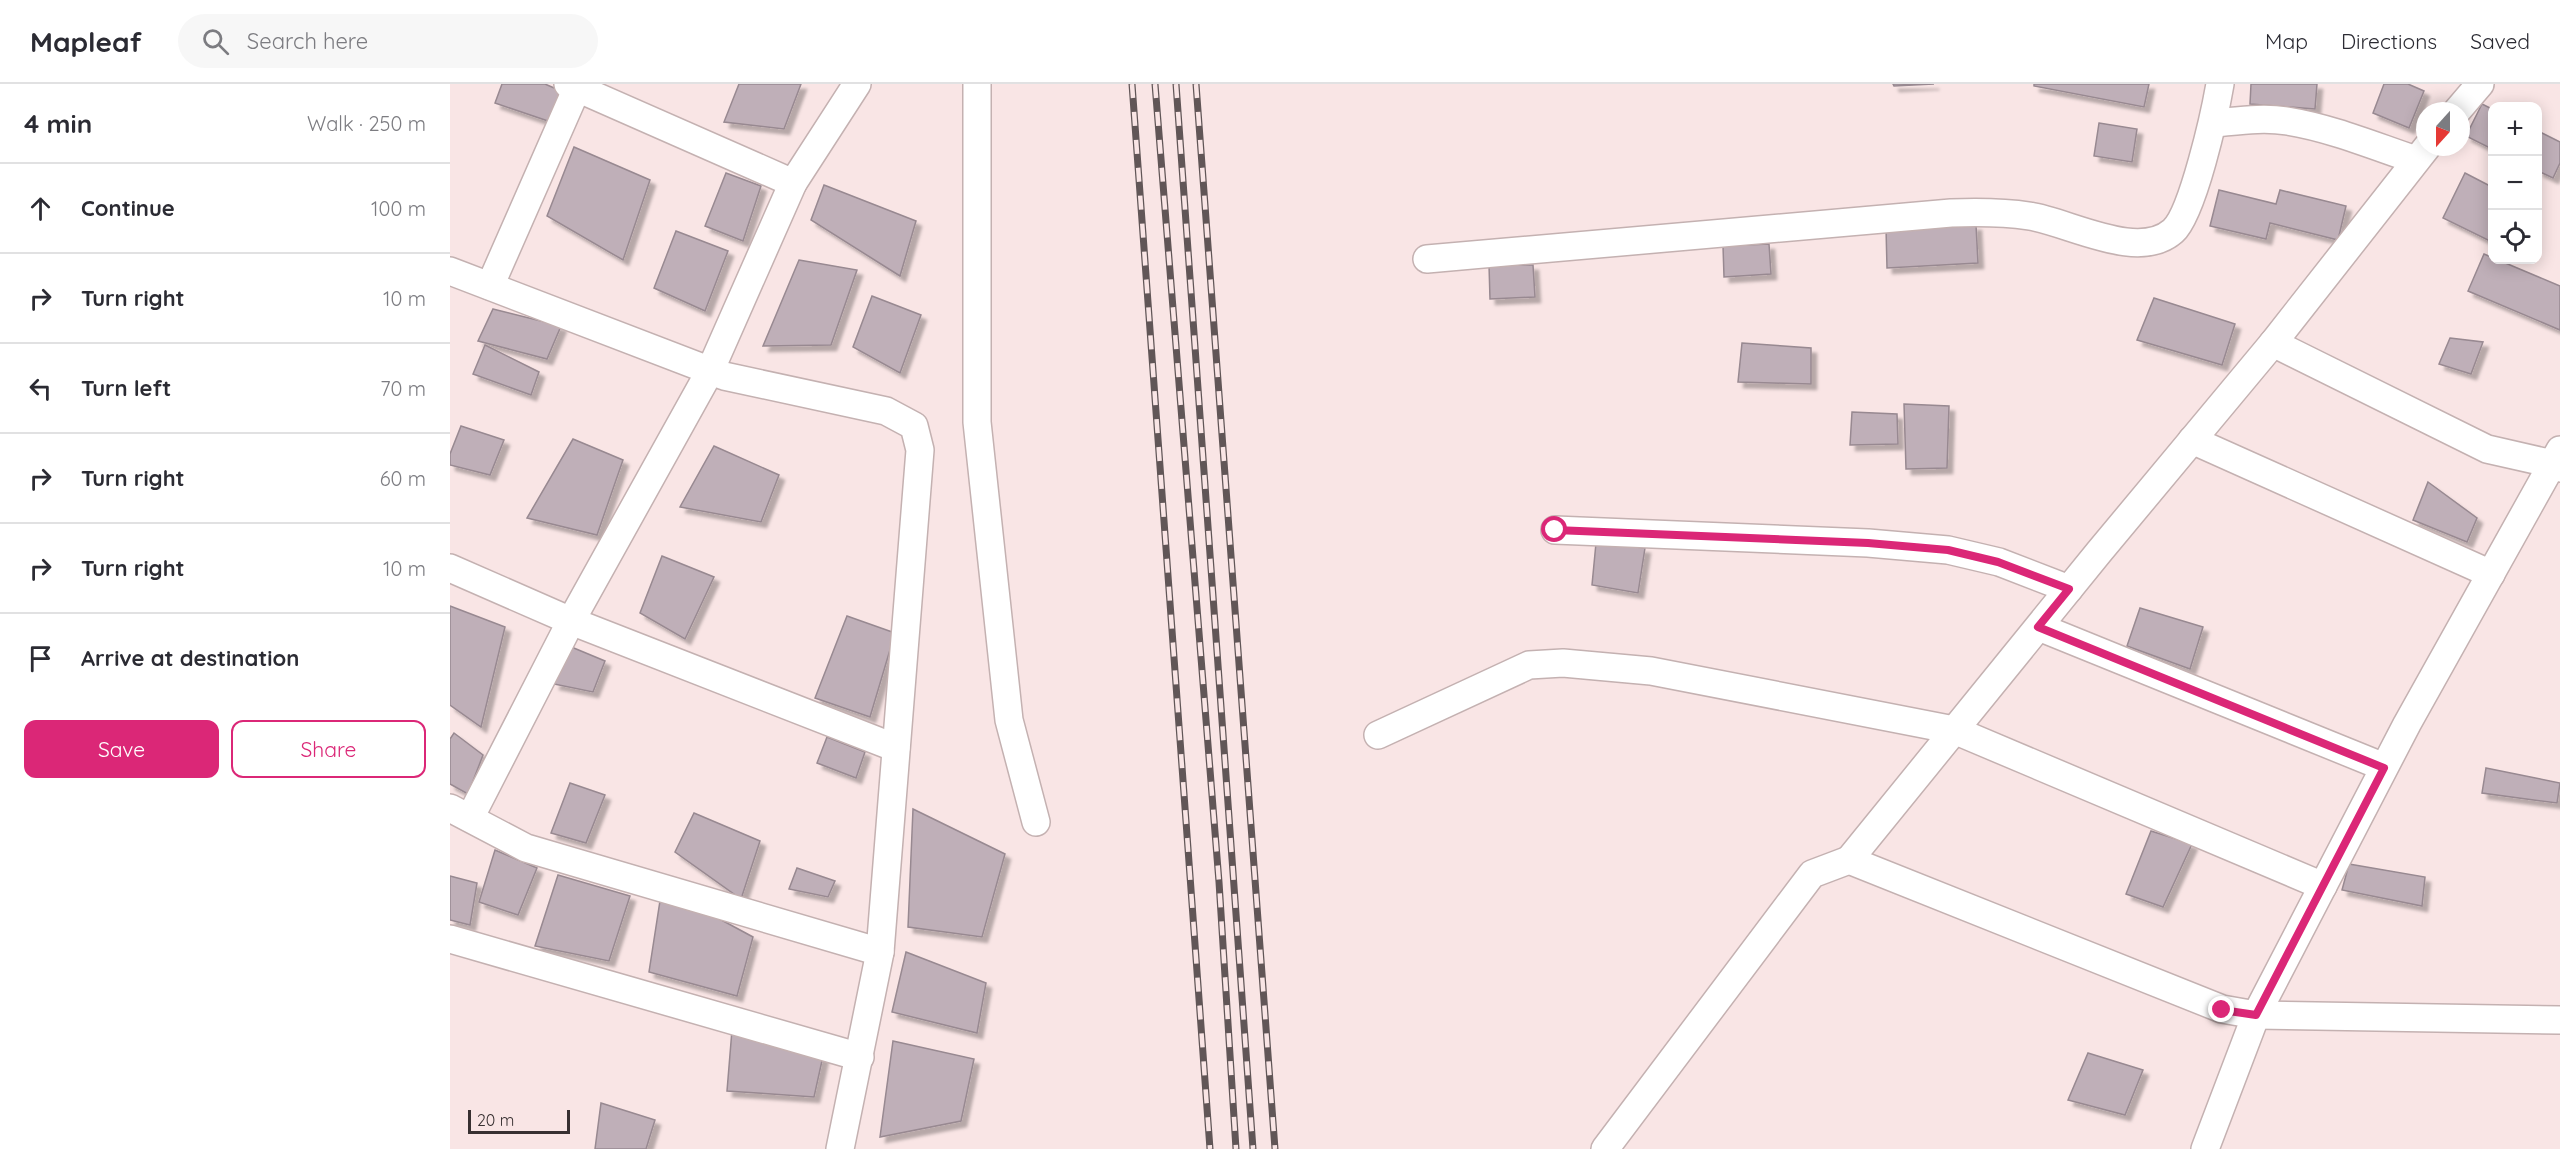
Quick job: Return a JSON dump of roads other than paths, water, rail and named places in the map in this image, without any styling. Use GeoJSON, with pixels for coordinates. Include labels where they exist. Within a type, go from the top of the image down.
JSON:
{"type":"FeatureCollection","features":[{"type":"Feature","properties":{"kind":"street"},"geometry":{"type":"LineString","coordinates":[[857,84],[794,183],[710,371],[571,621],[460,813],[526,848],[880,952]]}},
{"type":"Feature","properties":{"kind":"street"},"geometry":{"type":"LineString","coordinates":[[977,84],[977,422],[1009,720],[1036,822]]}},
{"type":"Feature","properties":{"kind":"street"},"geometry":{"type":"LineString","coordinates":[[1427,259],[1928,215],[1993,212],[2031,216],[2128,243],[2154,242],[2173,231],[2184,216],[2213,123],[2220,84]]}},
{"type":"Feature","properties":{"kind":"street"},"geometry":{"type":"LineString","coordinates":[[2465,102],[2480,84]]}},
{"type":"Feature","properties":{"kind":"street"},"geometry":{"type":"LineString","coordinates":[[490,286],[572,86],[610,92],[794,183]]}},
{"type":"Feature","properties":{"kind":"street"},"geometry":{"type":"LineString","coordinates":[[2213,123],[2248,120],[2285,121],[2416,152]]}},
{"type":"Feature","properties":{"kind":"street"},"geometry":{"type":"LineString","coordinates":[[1605,1149],[1812,874],[1849,860],[2273,343],[2419,156]]}},
{"type":"Feature","properties":{"kind":"street"},"geometry":{"type":"LineString","coordinates":[[450,271],[724,376],[886,411],[914,426],[920,450],[880,952],[840,1149]]}},
{"type":"Feature","properties":{"kind":"street"},"geometry":{"type":"LineString","coordinates":[[2205,1149],[2256,1015],[2322,886],[2491,574],[2558,461],[2487,449],[2273,343]]}},
{"type":"Feature","properties":{"kind":"street"},"geometry":{"type":"LineString","coordinates":[[2192,440],[2491,574]]}},
{"type":"Feature","properties":{"kind":"street"},"geometry":{"type":"LineString","coordinates":[[1555,530],[1868,543],[1948,550],[1998,562],[2069,589]]}},
{"type":"Feature","properties":{"kind":"street"},"geometry":{"type":"LineString","coordinates":[[450,568],[571,621],[896,748]]}},
{"type":"Feature","properties":{"kind":"street"},"geometry":{"type":"LineString","coordinates":[[2038,627],[2384,768]]}},
{"type":"Feature","properties":{"kind":"street"},"geometry":{"type":"LineString","coordinates":[[1378,735],[1529,665],[1563,663],[1651,671],[1954,730],[2322,886]]}},
{"type":"Feature","properties":{"kind":"street"},"geometry":{"type":"LineString","coordinates":[[1849,860],[2222,1010],[2256,1015],[2560,1020]]}},
{"type":"Feature","properties":{"kind":"street"},"geometry":{"type":"LineString","coordinates":[[450,939],[860,1057]]}},
{"type":"Feature","properties":{"kind":"railway"},"geometry":{"type":"LineString","coordinates":[[1132,84],[1210,1149]]}},
{"type":"Feature","properties":{"kind":"railway"},"geometry":{"type":"LineString","coordinates":[[1155,84],[1219,882],[1236,1149]]}},
{"type":"Feature","properties":{"kind":"railway"},"geometry":{"type":"LineString","coordinates":[[1176,84],[1253,1149]]}},
{"type":"Feature","properties":{"kind":"railway"},"geometry":{"type":"LineString","coordinates":[[1196,84],[1275,1149]]}}]}
